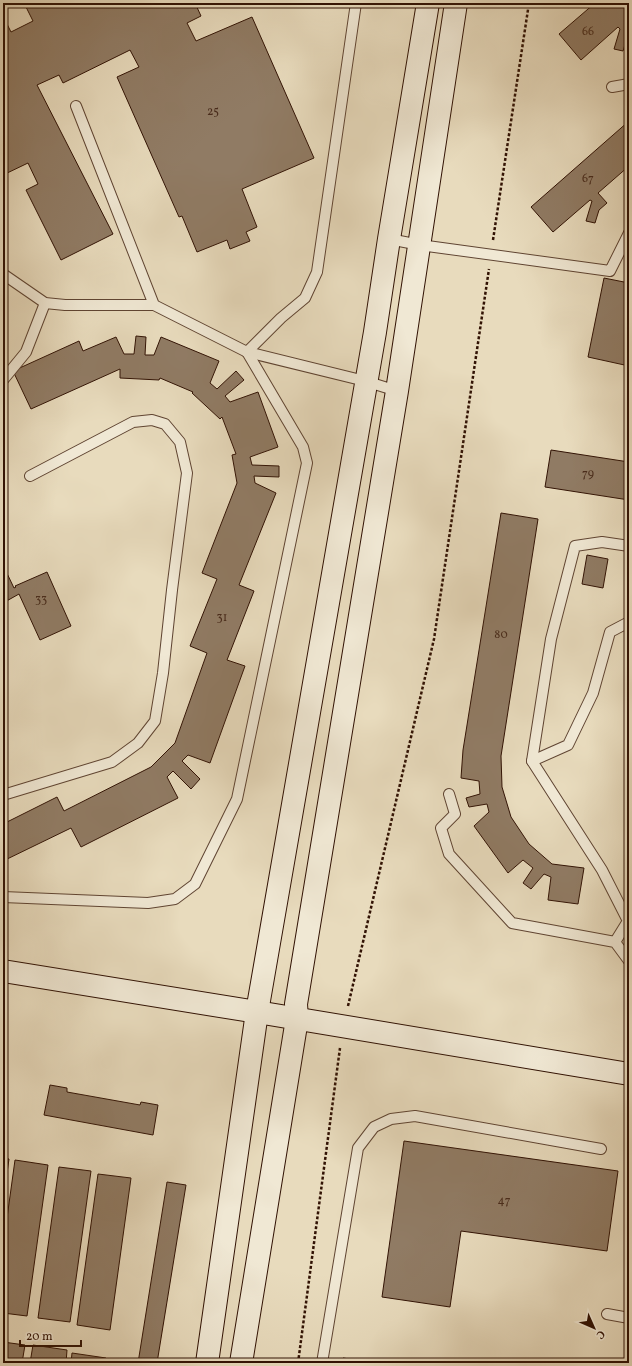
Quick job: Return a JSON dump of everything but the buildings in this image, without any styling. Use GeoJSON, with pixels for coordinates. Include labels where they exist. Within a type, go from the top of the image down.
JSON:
{"type":"FeatureCollection","features":[{"type":"Feature","properties":{"kind":"main road"},"geometry":{"type":"LineString","coordinates":[[207,1363],[257,1012],[374,332],[428,3]]}},
{"type":"Feature","properties":{"kind":"main road"},"geometry":{"type":"LineString","coordinates":[[241,1363],[297,1019],[296,1004],[397,391],[456,3]]}},
{"type":"Feature","properties":{"kind":"main road"},"geometry":{"type":"LineString","coordinates":[[3,971],[629,1074]]}},
{"type":"Feature","properties":{"kind":"lane"},"geometry":{"type":"LineString","coordinates":[[247,352],[305,298],[317,272],[356,3]]}},
{"type":"Feature","properties":{"kind":"lane"},"geometry":{"type":"LineString","coordinates":[[612,87],[629,84]]}},
{"type":"Feature","properties":{"kind":"lane"},"geometry":{"type":"LineString","coordinates":[[76,106],[154,305]]}},
{"type":"Feature","properties":{"kind":"lane"},"geometry":{"type":"LineString","coordinates":[[389,239],[420,245],[610,271],[629,233]]}},
{"type":"Feature","properties":{"kind":"lane"},"geometry":{"type":"LineString","coordinates":[[3,274],[45,303],[65,305],[154,305],[247,352],[365,381],[397,391]]}},
{"type":"Feature","properties":{"kind":"lane"},"geometry":{"type":"LineString","coordinates":[[3,380],[26,352],[45,303]]}},
{"type":"Feature","properties":{"kind":"lane"},"geometry":{"type":"LineString","coordinates":[[3,897],[148,904],[175,899],[195,884],[237,799],[307,463],[303,447],[247,352]]}},
{"type":"Feature","properties":{"kind":"lane"},"geometry":{"type":"LineString","coordinates":[[3,795],[112,762],[138,744],[155,721],[163,673],[187,473],[180,442],[165,424],[152,420],[133,422],[30,476]]}},
{"type":"Feature","properties":{"kind":"lane"},"geometry":{"type":"LineString","coordinates":[[615,942],[628,921],[602,870],[532,762],[551,639],[575,546],[602,542],[629,546]]}},
{"type":"Feature","properties":{"kind":"lane"},"geometry":{"type":"LineString","coordinates":[[532,762],[568,745],[593,693],[610,632],[629,622]]}},
{"type":"Feature","properties":{"kind":"lane"},"geometry":{"type":"LineString","coordinates":[[449,794],[455,814],[441,828],[449,854],[512,923],[615,942],[629,961]]}},
{"type":"Feature","properties":{"kind":"lane"},"geometry":{"type":"LineString","coordinates":[[322,1363],[358,1148],[374,1127],[391,1119],[415,1116],[601,1149]]}},
{"type":"Feature","properties":{"kind":"lane"},"geometry":{"type":"LineString","coordinates":[[607,1314],[629,1318]]}},
{"type":"Feature","properties":{"kind":"path"},"geometry":{"type":"LineString","coordinates":[[298,1363],[343,1026],[434,639],[529,3]]}}]}
